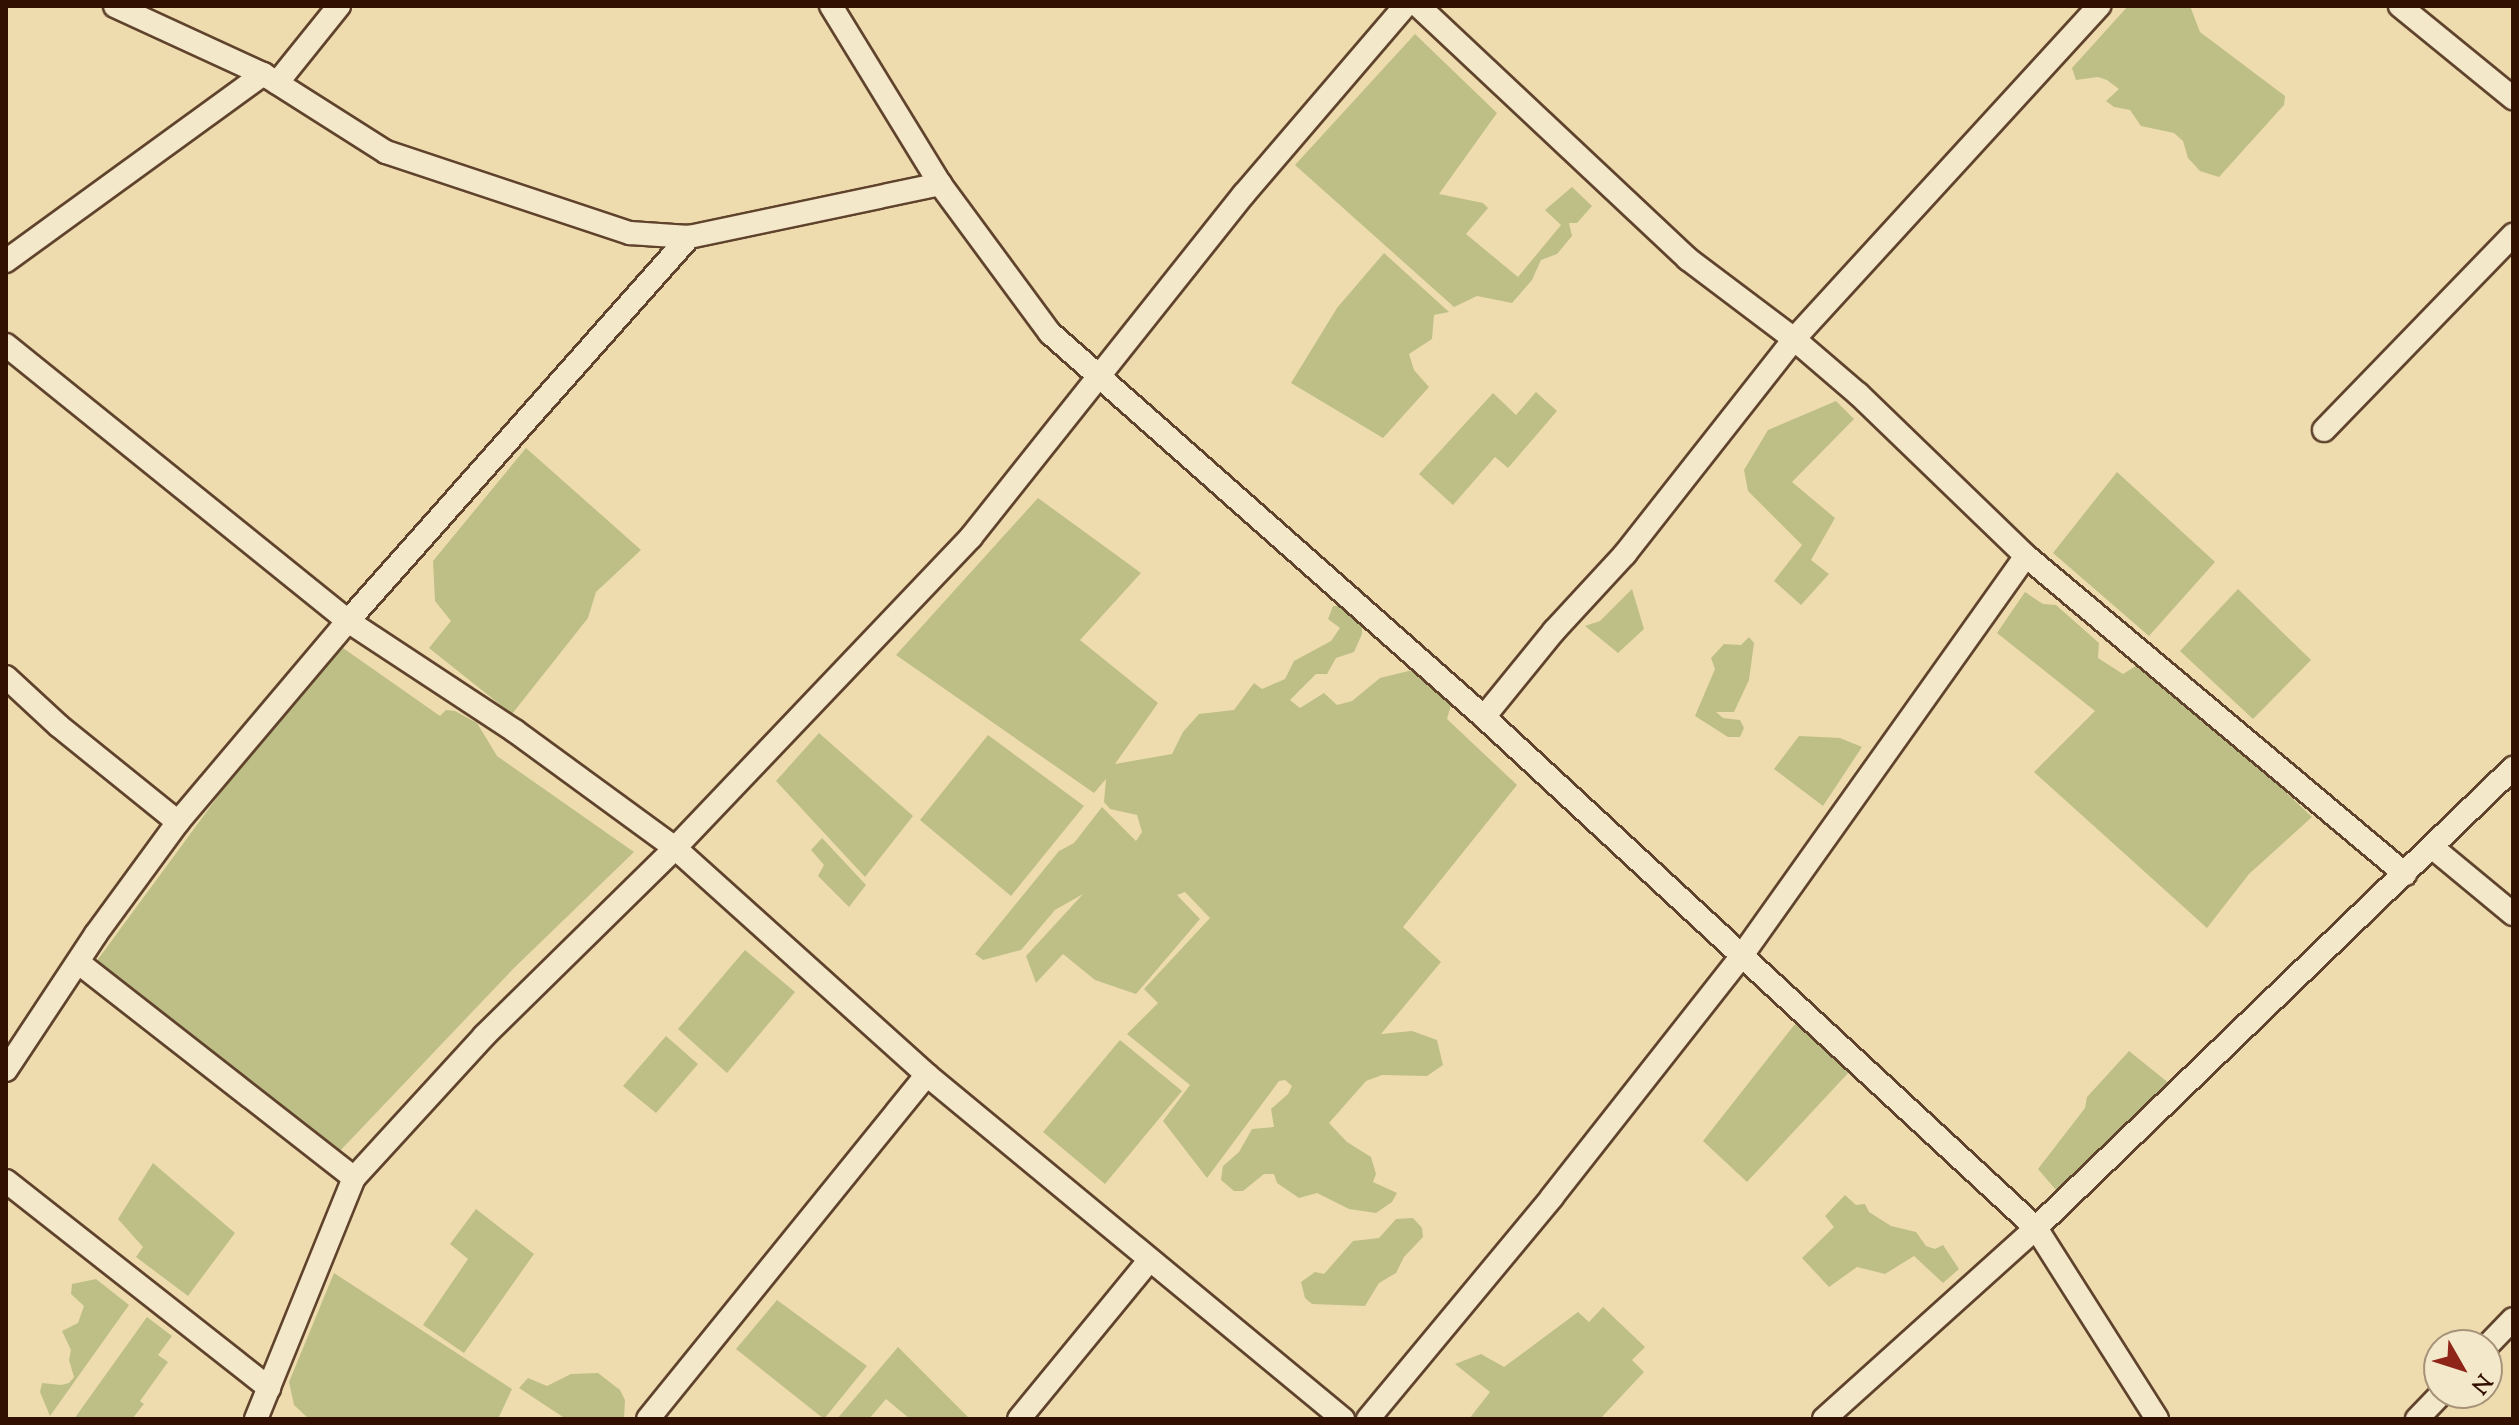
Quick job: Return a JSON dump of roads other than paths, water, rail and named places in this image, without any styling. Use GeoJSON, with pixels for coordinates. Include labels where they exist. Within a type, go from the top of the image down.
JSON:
{"type":"FeatureCollection","features":[{"type":"Feature","properties":{"kind":"street"},"geometry":{"type":"LineString","coordinates":[[115,6],[270,78],[386,152],[630,233],[689,237],[940,184]]}},
{"type":"Feature","properties":{"kind":"street"},"geometry":{"type":"LineString","coordinates":[[6,261],[270,78],[339,6]]}},
{"type":"Feature","properties":{"kind":"street"},"geometry":{"type":"LineString","coordinates":[[6,1181],[265,1408],[354,1178],[484,1036],[675,848],[971,537],[1244,194],[1405,6]]}},
{"type":"Feature","properties":{"kind":"street"},"geometry":{"type":"LineString","coordinates":[[1419,6],[1688,259],[1794,339],[1858,394],[2026,556],[2405,874]]}},
{"type":"Feature","properties":{"kind":"street"},"geometry":{"type":"LineString","coordinates":[[1484,717],[1554,631],[1625,554],[1794,339],[2099,6]]}},
{"type":"Feature","properties":{"kind":"street"},"geometry":{"type":"LineString","coordinates":[[2400,6],[2513,98]]}},
{"type":"Feature","properties":{"kind":"street"},"geometry":{"type":"LineString","coordinates":[[836,9],[940,184],[1050,333],[1484,717],[2036,1228],[2157,1419]]}},
{"type":"Feature","properties":{"kind":"street"},"geometry":{"type":"LineString","coordinates":[[2324,430],[2513,235]]}},
{"type":"Feature","properties":{"kind":"street"},"geometry":{"type":"LineString","coordinates":[[6,1070],[178,822],[348,621],[689,237]]}},
{"type":"Feature","properties":{"kind":"street"},"geometry":{"type":"LineString","coordinates":[[6,345],[348,621],[515,731],[675,848],[927,1075],[1343,1419]]}},
{"type":"Feature","properties":{"kind":"street"},"geometry":{"type":"LineString","coordinates":[[1368,1419],[1552,1197],[1743,954],[2026,556]]}},
{"type":"Feature","properties":{"kind":"street"},"geometry":{"type":"LineString","coordinates":[[6,677],[59,726],[178,822]]}},
{"type":"Feature","properties":{"kind":"street"},"geometry":{"type":"LineString","coordinates":[[1824,1419],[2036,1228],[2513,768]]}},
{"type":"Feature","properties":{"kind":"street"},"geometry":{"type":"LineString","coordinates":[[2432,847],[2513,914]]}},
{"type":"Feature","properties":{"kind":"street"},"geometry":{"type":"LineString","coordinates":[[79,963],[354,1178]]}},
{"type":"Feature","properties":{"kind":"street"},"geometry":{"type":"LineString","coordinates":[[648,1419],[927,1075]]}},
{"type":"Feature","properties":{"kind":"street"},"geometry":{"type":"LineString","coordinates":[[1019,1419],[1149,1261]]}}]}
